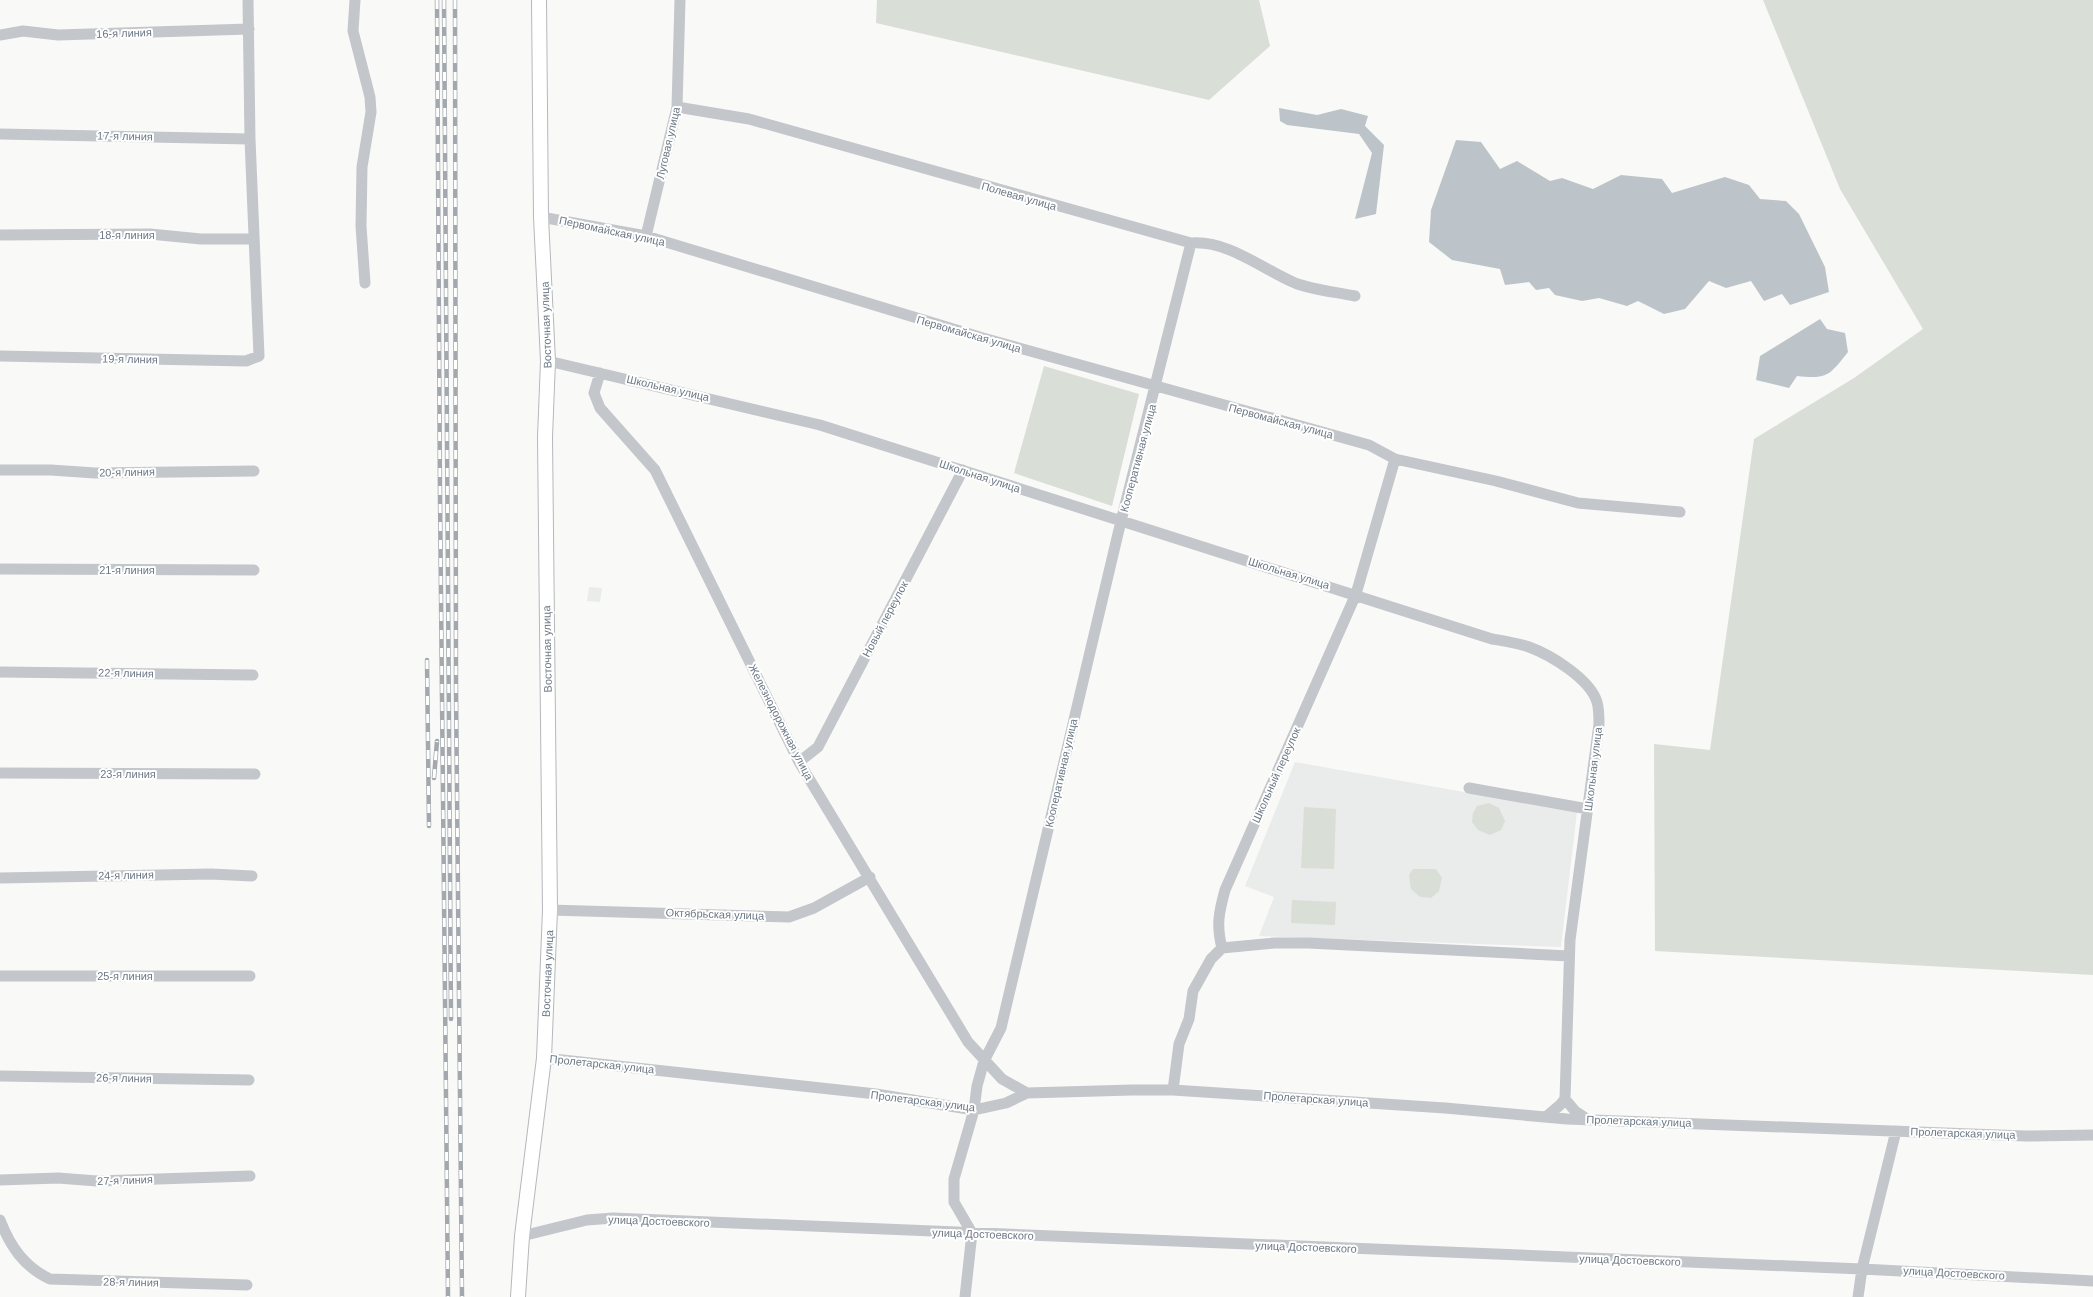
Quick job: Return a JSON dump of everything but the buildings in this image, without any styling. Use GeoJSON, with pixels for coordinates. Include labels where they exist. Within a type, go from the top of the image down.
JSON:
{"type":"FeatureCollection","features":[{"type":"Feature","properties":{"kind":"main road","name":"Восточная улица"},"geometry":{"type":"LineString","coordinates":[[518,1297],[522,1236],[544,1058],[550,910],[545,446],[548,361],[541,216],[539,0]]}},
{"type":"Feature","properties":{"kind":"street"},"geometry":{"type":"LineString","coordinates":[[248,0],[250,139],[254,238]]}},
{"type":"Feature","properties":{"kind":"street"},"geometry":{"type":"LineString","coordinates":[[355,0],[353,31],[370,97],[371,112],[362,167],[361,226],[365,283]]}},
{"type":"Feature","properties":{"kind":"street","name":"Луговая улица"},"geometry":{"type":"LineString","coordinates":[[646,236],[677,107],[680,0]]}},
{"type":"Feature","properties":{"kind":"street","name":"16-я линия"},"geometry":{"type":"LineString","coordinates":[[0,35],[23,31],[58,35],[249,29]]}},
{"type":"Feature","properties":{"kind":"street","name":"Полевая улица"},"geometry":{"type":"LineString","coordinates":[[677,107],[748,119],[1191,244],[1204,242],[1220,247],[1296,284],[1355,296]]}},
{"type":"Feature","properties":{"kind":"street","name":"17-я линия"},"geometry":{"type":"LineString","coordinates":[[0,134],[250,139]]}},
{"type":"Feature","properties":{"kind":"street","name":"Первомайская улица"},"geometry":{"type":"LineString","coordinates":[[541,216],[646,236],[983,338],[1369,445],[1395,459],[1496,481],[1578,503],[1680,512]]}},
{"type":"Feature","properties":{"kind":"street","name":"18-я линия"},"geometry":{"type":"LineString","coordinates":[[0,235],[150,234],[201,239],[254,238]]}},
{"type":"Feature","properties":{"kind":"street","name":"19-я линия"},"geometry":{"type":"LineString","coordinates":[[0,356],[246,361],[259,356],[254,238]]}},
{"type":"Feature","properties":{"kind":"street","name":"Кооперативная улица"},"geometry":{"type":"LineString","coordinates":[[972,1233],[954,1202],[954,1179],[974,1110],[977,1086],[984,1061],[1001,1028],[1121,520],[1156,387],[1191,244]]}},
{"type":"Feature","properties":{"kind":"street","name":"Школьная улица"},"geometry":{"type":"LineString","coordinates":[[548,361],[820,425],[1356,594],[1492,639],[1528,646],[1547,655],[1566,667],[1588,686],[1597,702],[1599,724],[1569,956],[1565,1099]]}},
{"type":"Feature","properties":{"kind":"street","name":"Железнодорожная улица"},"geometry":{"type":"LineString","coordinates":[[600,373],[594,394],[600,408],[655,470],[800,762],[968,1042],[1002,1079],[1027,1093]]}},
{"type":"Feature","properties":{"kind":"street","name":"Школьный переулок"},"geometry":{"type":"LineString","coordinates":[[1222,948],[1217,930],[1225,890],[1356,594],[1395,459]]}},
{"type":"Feature","properties":{"kind":"street","name":"20-я линия"},"geometry":{"type":"LineString","coordinates":[[0,470],[51,470],[95,473],[254,471]]}},
{"type":"Feature","properties":{"kind":"street","name":"Новый переулок"},"geometry":{"type":"LineString","coordinates":[[800,762],[818,747],[963,470]]}},
{"type":"Feature","properties":{"kind":"street","name":"21-я линия"},"geometry":{"type":"LineString","coordinates":[[0,569],[254,570]]}},
{"type":"Feature","properties":{"kind":"street","name":"22-я линия"},"geometry":{"type":"LineString","coordinates":[[0,672],[253,675]]}},
{"type":"Feature","properties":{"kind":"street","name":"23-я линия"},"geometry":{"type":"LineString","coordinates":[[0,773],[255,774]]}},
{"type":"Feature","properties":{"kind":"street"},"geometry":{"type":"LineString","coordinates":[[1469,788],[1588,808]]}},
{"type":"Feature","properties":{"kind":"street","name":"24-я линия"},"geometry":{"type":"LineString","coordinates":[[0,878],[211,874],[252,876]]}},
{"type":"Feature","properties":{"kind":"street","name":"Октябрьская улица"},"geometry":{"type":"LineString","coordinates":[[550,910],[789,917],[814,908],[870,877]]}},
{"type":"Feature","properties":{"kind":"street"},"geometry":{"type":"LineString","coordinates":[[1173,1090],[1179,1044],[1189,1019],[1193,991],[1211,959],[1222,948],[1274,943],[1308,943],[1569,956]]}},
{"type":"Feature","properties":{"kind":"street","name":"25-я линия"},"geometry":{"type":"LineString","coordinates":[[0,976],[250,976]]}},
{"type":"Feature","properties":{"kind":"street","name":"Пролетарская улица"},"geometry":{"type":"LineString","coordinates":[[544,1058],[876,1094],[974,1110],[1006,1102],[1027,1093],[1173,1090],[1438,1107],[1546,1117],[2026,1136],[2093,1135]]}},
{"type":"Feature","properties":{"kind":"street","name":"26-я линия"},"geometry":{"type":"LineString","coordinates":[[0,1076],[249,1080]]}},
{"type":"Feature","properties":{"kind":"street"},"geometry":{"type":"LineString","coordinates":[[1546,1117],[1565,1099],[1575,1111],[1588,1119]]}},
{"type":"Feature","properties":{"kind":"street"},"geometry":{"type":"LineString","coordinates":[[1858,1297],[1862,1269],[1896,1131]]}},
{"type":"Feature","properties":{"kind":"street","name":"27-я линия"},"geometry":{"type":"LineString","coordinates":[[0,1180],[58,1178],[97,1181],[250,1176]]}},
{"type":"Feature","properties":{"kind":"street","name":"улица Достоевского"},"geometry":{"type":"LineString","coordinates":[[522,1236],[587,1220],[613,1218],[1862,1269],[2093,1281]]}},
{"type":"Feature","properties":{"kind":"street","name":"28-я линия"},"geometry":{"type":"LineString","coordinates":[[0,1220],[5,1232],[22,1260],[36,1272],[50,1279],[247,1285]]}},
{"type":"Feature","properties":{"kind":"street"},"geometry":{"type":"LineString","coordinates":[[965,1297],[972,1233]]}},
{"type":"Feature","properties":{"kind":"shaded area"},"geometry":{"type":"Polygon","coordinates":[[[877,0],[1259,0],[1270,46],[1209,100],[876,23],[877,0]]]}},
{"type":"Feature","properties":{"kind":"shaded area"},"geometry":{"type":"Polygon","coordinates":[[[1763,0],[2093,0],[2093,975],[1655,951],[1654,744],[1710,750],[1754,439],[1854,378],[1923,329],[1840,189],[1763,0]]]}},
{"type":"Feature","properties":{"kind":"shaded area"},"geometry":{"type":"Polygon","coordinates":[[[1279,108],[1317,115],[1341,109],[1368,116],[1365,126],[1384,145],[1376,214],[1355,219],[1372,153],[1359,134],[1287,125],[1280,121],[1279,108]]]}},
{"type":"Feature","properties":{"kind":"shaded area"},"geometry":{"type":"Polygon","coordinates":[[[1456,140],[1481,142],[1500,169],[1517,161],[1550,181],[1562,178],[1593,189],[1621,175],[1662,179],[1672,193],[1725,177],[1749,185],[1760,199],[1786,201],[1799,214],[1825,267],[1829,292],[1790,305],[1782,294],[1764,301],[1751,281],[1726,288],[1709,281],[1685,309],[1664,314],[1638,301],[1627,306],[1599,298],[1582,301],[1555,295],[1549,288],[1536,290],[1529,282],[1505,285],[1500,269],[1452,260],[1429,242],[1431,210],[1456,140]]]}},
{"type":"Feature","properties":{"kind":"shaded area"},"geometry":{"type":"Polygon","coordinates":[[[1820,319],[1827,329],[1845,333],[1848,352],[1832,371],[1822,376],[1815,377],[1797,376],[1789,388],[1756,380],[1760,356],[1820,319]]]}},
{"type":"Feature","properties":{"kind":"shaded area"},"geometry":{"type":"Polygon","coordinates":[[[1044,366],[1139,394],[1112,506],[1014,473],[1044,366]]]}},
{"type":"Feature","properties":{"kind":"shaded area"},"geometry":{"type":"Polygon","coordinates":[[[589,587],[602,588],[600,602],[587,601],[589,587]]]}},
{"type":"Feature","properties":{"kind":"shaded area"},"geometry":{"type":"Polygon","coordinates":[[[1295,762],[1577,812],[1561,947],[1259,936],[1274,897],[1245,886],[1295,762]]]}},
{"type":"Feature","properties":{"kind":"shaded area"},"geometry":{"type":"Polygon","coordinates":[[[1489,803],[1499,808],[1505,821],[1501,830],[1490,835],[1478,830],[1472,822],[1473,813],[1477,806],[1489,803]]]}},
{"type":"Feature","properties":{"kind":"shaded area"},"geometry":{"type":"Polygon","coordinates":[[[1304,807],[1336,809],[1334,869],[1301,868],[1304,807]]]}},
{"type":"Feature","properties":{"kind":"shaded area"},"geometry":{"type":"Polygon","coordinates":[[[1413,869],[1436,869],[1442,878],[1439,891],[1431,898],[1420,897],[1411,889],[1409,875],[1413,869]]]}},
{"type":"Feature","properties":{"kind":"shaded area"},"geometry":{"type":"Polygon","coordinates":[[[1292,900],[1336,902],[1335,925],[1291,923],[1292,900]]]}},
{"type":"Feature","properties":{"kind":"railway"},"geometry":{"type":"LineString","coordinates":[[437,0],[440,496],[448,1297]]}},
{"type":"Feature","properties":{"kind":"railway"},"geometry":{"type":"LineString","coordinates":[[444,0],[451,1019]]}},
{"type":"Feature","properties":{"kind":"railway"},"geometry":{"type":"LineString","coordinates":[[455,0],[456,690],[462,1297]]}},
{"type":"Feature","properties":{"kind":"railway"},"geometry":{"type":"LineString","coordinates":[[427,660],[429,826]]}},
{"type":"Feature","properties":{"kind":"railway"},"geometry":{"type":"LineString","coordinates":[[434,778],[437,741]]}}]}
